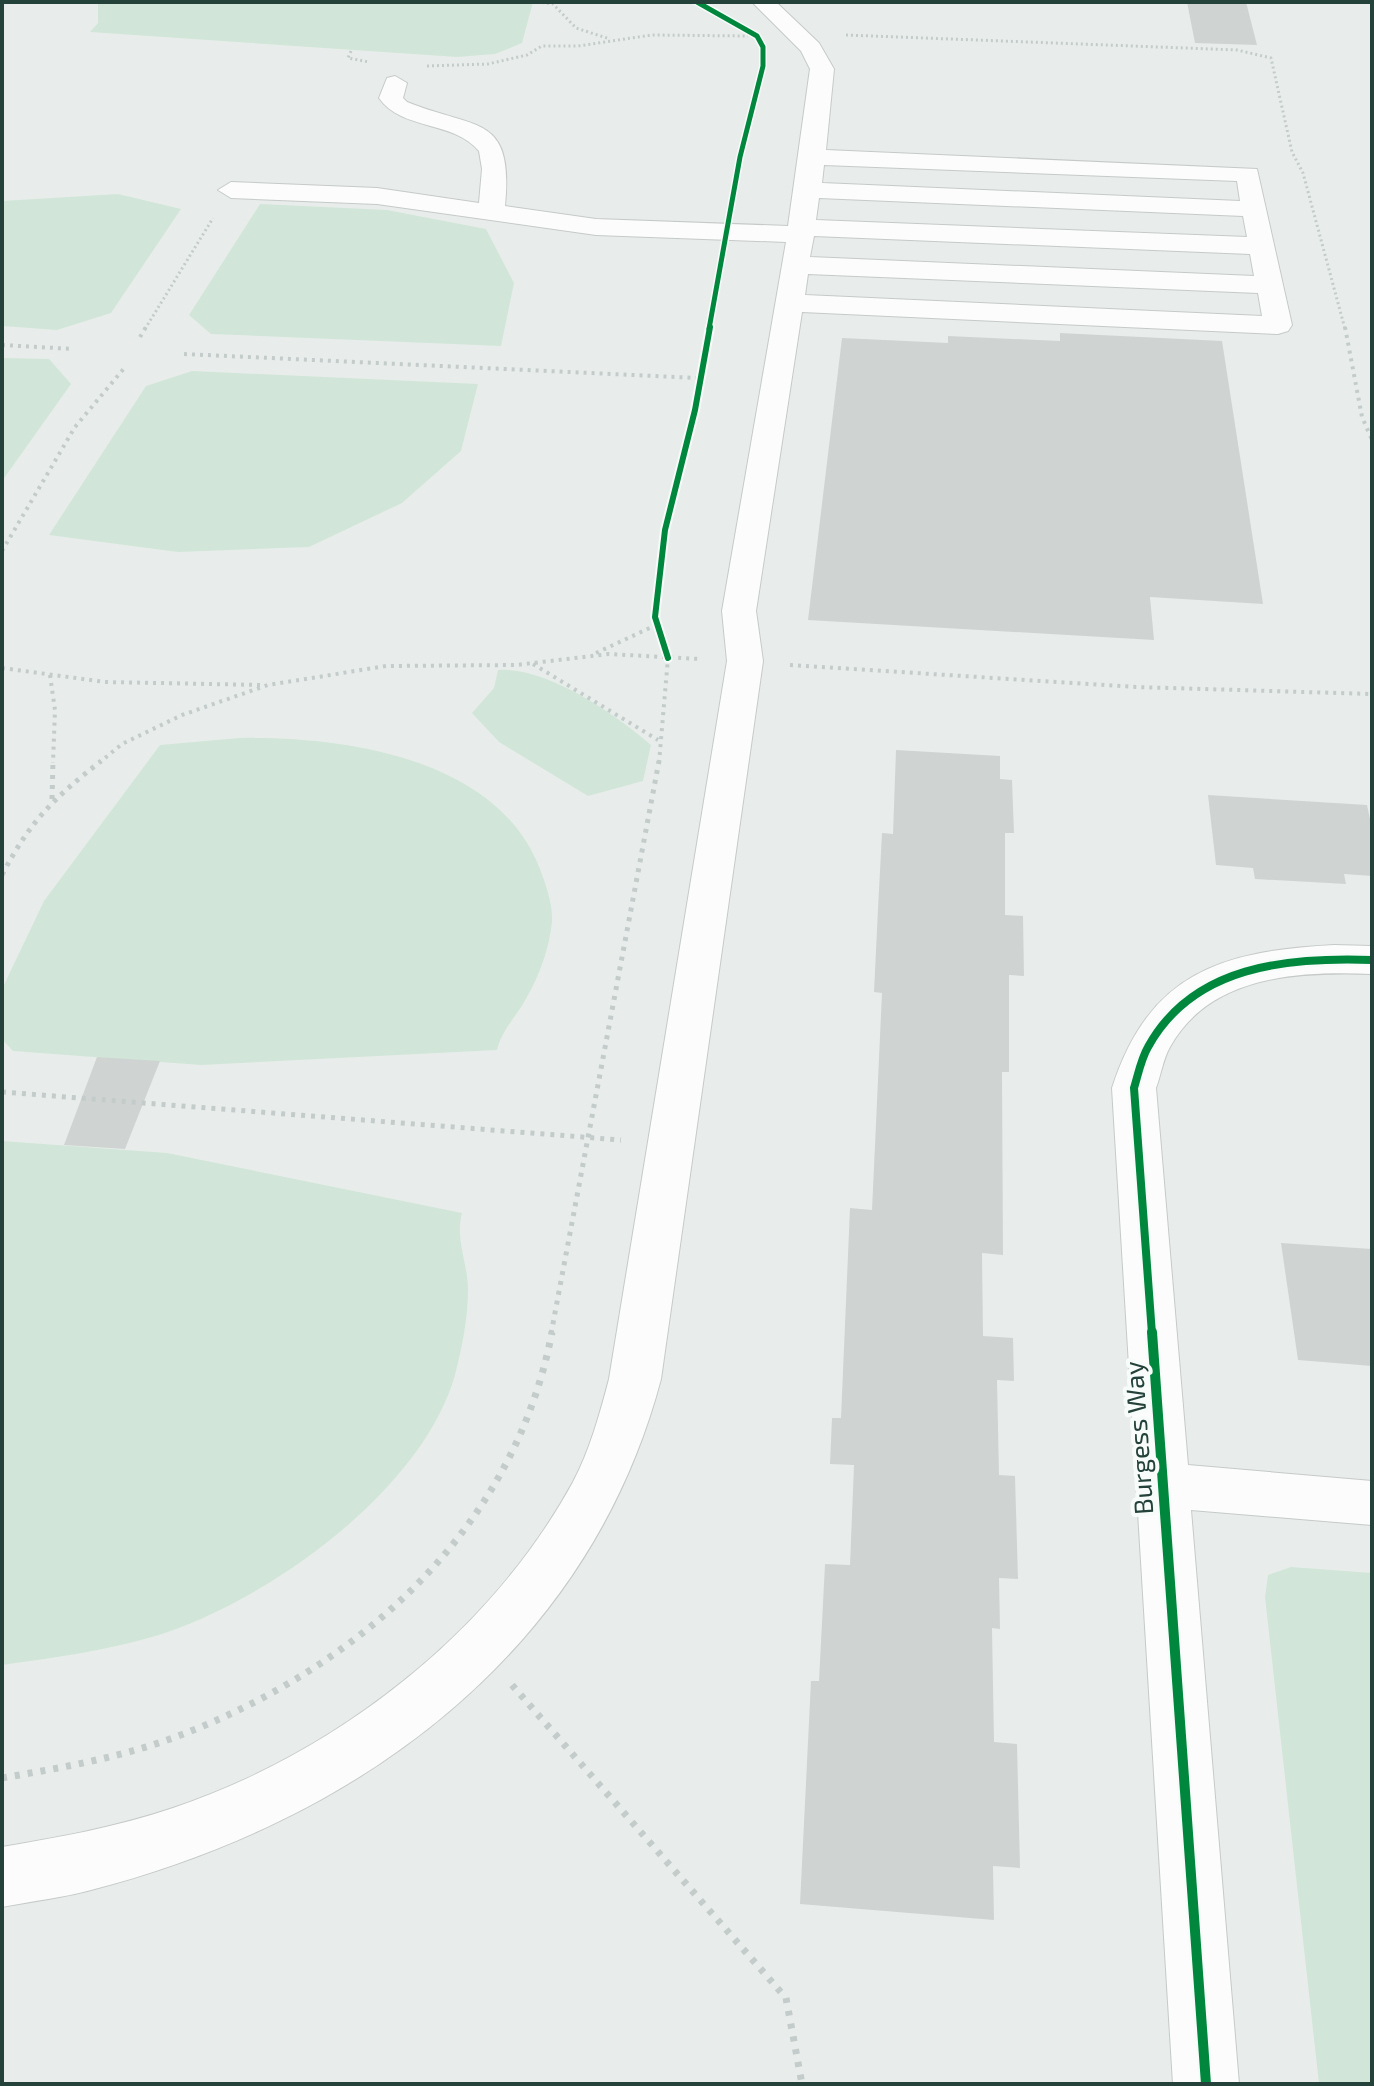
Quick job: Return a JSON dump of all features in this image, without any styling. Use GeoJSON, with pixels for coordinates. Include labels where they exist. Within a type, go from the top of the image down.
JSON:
{"type":"FeatureCollection","features":[{"type":"Feature","properties":{"kind":"street"},"geometry":{"type":"LineString","coordinates":[[2,1877],[46,1872],[123,1854],[205,1824],[282,1789],[349,1752],[412,1708],[479,1648],[536,1585],[567,1541],[610,1459],[635,1379],[745,661],[739,611],[813,157],[822,69],[811,48],[763,2]]}},
{"type":"Feature","properties":{"kind":"street"},"geometry":{"type":"LineString","coordinates":[[389,73],[391,98],[398,107],[470,132],[493,151],[491,213]]}},
{"type":"Feature","properties":{"kind":"street"},"geometry":{"type":"LineString","coordinates":[[793,284],[1278,325],[1248,174],[813,157]]}},
{"type":"Feature","properties":{"kind":"street"},"geometry":{"type":"LineString","coordinates":[[231,190],[351,194],[610,228],[1262,246]]}},
{"type":"Feature","properties":{"kind":"street"},"geometry":{"type":"LineString","coordinates":[[808,190],[1254,209]]}},
{"type":"Feature","properties":{"kind":"street"},"geometry":{"type":"LineString","coordinates":[[793,284],[1270,285]]}},
{"type":"Feature","properties":{"kind":"street","name":"Burgess Way"},"geometry":{"type":"LineString","coordinates":[[1206,2084],[1135,1113],[1139,1064],[1154,1033],[1172,1008],[1232,975],[1264,964],[1303,958],[1372,960]]}},
{"type":"Feature","properties":{"kind":"street"},"geometry":{"type":"LineString","coordinates":[[1163,1485],[1372,1503]]}},
{"type":"Feature","properties":{"kind":"path"},"geometry":{"type":"LineString","coordinates":[[537,2],[555,5],[560,18],[569,26],[615,41]]}},
{"type":"Feature","properties":{"kind":"path"},"geometry":{"type":"LineString","coordinates":[[733,23],[757,36]]}},
{"type":"Feature","properties":{"kind":"path"},"geometry":{"type":"LineString","coordinates":[[421,66],[488,64],[527,55],[542,46],[570,47],[659,34],[757,36]]}},
{"type":"Feature","properties":{"kind":"path"},"geometry":{"type":"LineString","coordinates":[[798,35],[1237,50],[1271,58],[1292,152],[1303,173],[1339,296],[1362,417],[1372,440]]}},
{"type":"Feature","properties":{"kind":"path"},"geometry":{"type":"LineString","coordinates":[[351,51],[348,56],[351,59],[389,73]]}},
{"type":"Feature","properties":{"kind":"path"},"geometry":{"type":"LineString","coordinates":[[140,337],[231,190]]}},
{"type":"Feature","properties":{"kind":"path"},"geometry":{"type":"LineString","coordinates":[[2,345],[73,349]]}},
{"type":"Feature","properties":{"kind":"path"},"geometry":{"type":"LineString","coordinates":[[184,354],[698,378]]}},
{"type":"Feature","properties":{"kind":"path"},"geometry":{"type":"LineString","coordinates":[[697,389],[702,365]]}},
{"type":"Feature","properties":{"kind":"path"},"geometry":{"type":"LineString","coordinates":[[2,551],[86,413],[109,381],[126,366]]}},
{"type":"Feature","properties":{"kind":"path"},"geometry":{"type":"LineString","coordinates":[[592,655],[655,621],[660,636]]}},
{"type":"Feature","properties":{"kind":"path"},"geometry":{"type":"LineString","coordinates":[[2,1778],[94,1763],[241,1708],[327,1658],[403,1599],[435,1566],[494,1491],[532,1416],[589,1138],[661,751],[658,740],[668,658],[664,647]]}},
{"type":"Feature","properties":{"kind":"path"},"geometry":{"type":"LineString","coordinates":[[2,668],[135,683],[268,685],[386,666],[532,664],[592,655],[745,661],[1019,681],[1372,694]]}},
{"type":"Feature","properties":{"kind":"path"},"geometry":{"type":"LineString","coordinates":[[532,664],[658,740]]}},
{"type":"Feature","properties":{"kind":"path"},"geometry":{"type":"LineString","coordinates":[[50,675],[55,723],[52,800]]}},
{"type":"Feature","properties":{"kind":"path"},"geometry":{"type":"LineString","coordinates":[[2,875],[21,839],[52,800],[122,744],[140,734],[268,685]]}},
{"type":"Feature","properties":{"kind":"path"},"geometry":{"type":"LineString","coordinates":[[2,1092],[670,1143]]}},
{"type":"Feature","properties":{"kind":"path"},"geometry":{"type":"LineString","coordinates":[[479,1648],[786,1998],[802,2084]]}},
{"type":"Feature","properties":{"kind":"green space"},"geometry":{"type":"Polygon","coordinates":[[[98,2],[533,2],[522,43],[495,54],[457,57],[90,32],[98,23],[98,2]]]}},
{"type":"Feature","properties":{"kind":"green space"},"geometry":{"type":"Polygon","coordinates":[[[118,194],[181,209],[111,313],[57,330],[2,326],[2,201],[118,194]]]}},
{"type":"Feature","properties":{"kind":"green space"},"geometry":{"type":"Polygon","coordinates":[[[260,204],[387,210],[486,229],[514,283],[501,346],[211,334],[189,315],[260,204]]]}},
{"type":"Feature","properties":{"kind":"green space"},"geometry":{"type":"Polygon","coordinates":[[[2,358],[49,359],[71,384],[2,481],[2,358]]]}},
{"type":"Feature","properties":{"kind":"green space"},"geometry":{"type":"Polygon","coordinates":[[[192,371],[478,384],[461,451],[402,503],[309,547],[178,552],[49,535],[146,386],[192,371]]]}},
{"type":"Feature","properties":{"kind":"green space"},"geometry":{"type":"Polygon","coordinates":[[[498,670],[517,671],[558,684],[599,706],[636,732],[651,745],[643,781],[588,796],[499,742],[472,713],[494,688],[498,670]]]}},
{"type":"Feature","properties":{"kind":"green space"},"geometry":{"type":"Polygon","coordinates":[[[239,738],[324,742],[369,749],[412,761],[453,778],[489,801],[519,831],[540,869],[550,902],[552,922],[536,979],[497,1050],[201,1065],[13,1051],[2,1039],[2,989],[44,901],[160,745],[239,738]]]}},
{"type":"Feature","properties":{"kind":"green space"},"geometry":{"type":"Polygon","coordinates":[[[2,1141],[167,1153],[462,1213],[460,1233],[468,1290],[458,1365],[437,1418],[409,1461],[374,1501],[333,1538],[242,1599],[196,1621],[115,1646],[2,1665],[2,1141]]]}},
{"type":"Feature","properties":{"kind":"green space"},"geometry":{"type":"Polygon","coordinates":[[[1291,1567],[1372,1573],[1372,2084],[1319,2084],[1265,1597],[1268,1575],[1291,1567]]]}},
{"type":"Feature","properties":{"kind":"building"},"geometry":{"type":"Polygon","coordinates":[[[1187,2],[1246,2],[1257,45],[1195,43],[1187,2]]]}},
{"type":"Feature","properties":{"kind":"building"},"geometry":{"type":"Polygon","coordinates":[[[1060,333],[1222,341],[1263,604],[1150,597],[1154,640],[808,620],[842,338],[948,343],[948,336],[1060,341],[1060,333]]]}},
{"type":"Feature","properties":{"kind":"building"},"geometry":{"type":"Polygon","coordinates":[[[896,750],[1000,756],[1000,779],[1012,780],[1014,833],[1005,833],[1005,915],[1023,916],[1024,976],[1009,975],[1009,1072],[1002,1072],[1003,1255],[982,1253],[983,1336],[1013,1338],[1014,1381],[997,1380],[999,1475],[1015,1476],[1018,1579],[999,1578],[1000,1629],[992,1628],[994,1742],[1017,1744],[1020,1868],[993,1866],[994,1920],[800,1904],[811,1681],[819,1681],[825,1564],[850,1565],[854,1465],[830,1464],[832,1418],[841,1418],[850,1208],[872,1210],[882,993],[874,992],[878,909],[882,833],[893,834],[896,750]]]}},
{"type":"Feature","properties":{"kind":"building"},"geometry":{"type":"Polygon","coordinates":[[[1208,795],[1367,805],[1372,828],[1372,876],[1344,874],[1346,884],[1255,879],[1253,868],[1216,865],[1208,795]]]}},
{"type":"Feature","properties":{"kind":"building"},"geometry":{"type":"Polygon","coordinates":[[[97,1057],[160,1061],[125,1149],[64,1145],[97,1057]]]}},
{"type":"Feature","properties":{"kind":"building"},"geometry":{"type":"Polygon","coordinates":[[[1281,1243],[1372,1249],[1372,1366],[1298,1360],[1281,1243]]]}},
{"type":"Feature","properties":{"kind":"cycle path"},"geometry":{"type":"LineString","coordinates":[[668,658],[655,617],[665,530],[695,410],[740,157],[763,66],[763,47],[757,36],[697,2]]}},
{"type":"Feature","properties":{"kind":"cycle path"},"geometry":{"type":"LineString","coordinates":[[1206,2084],[1134,1088],[1146,1049],[1166,1018],[1192,995],[1223,978],[1258,967],[1295,961],[1372,960]]}}]}
